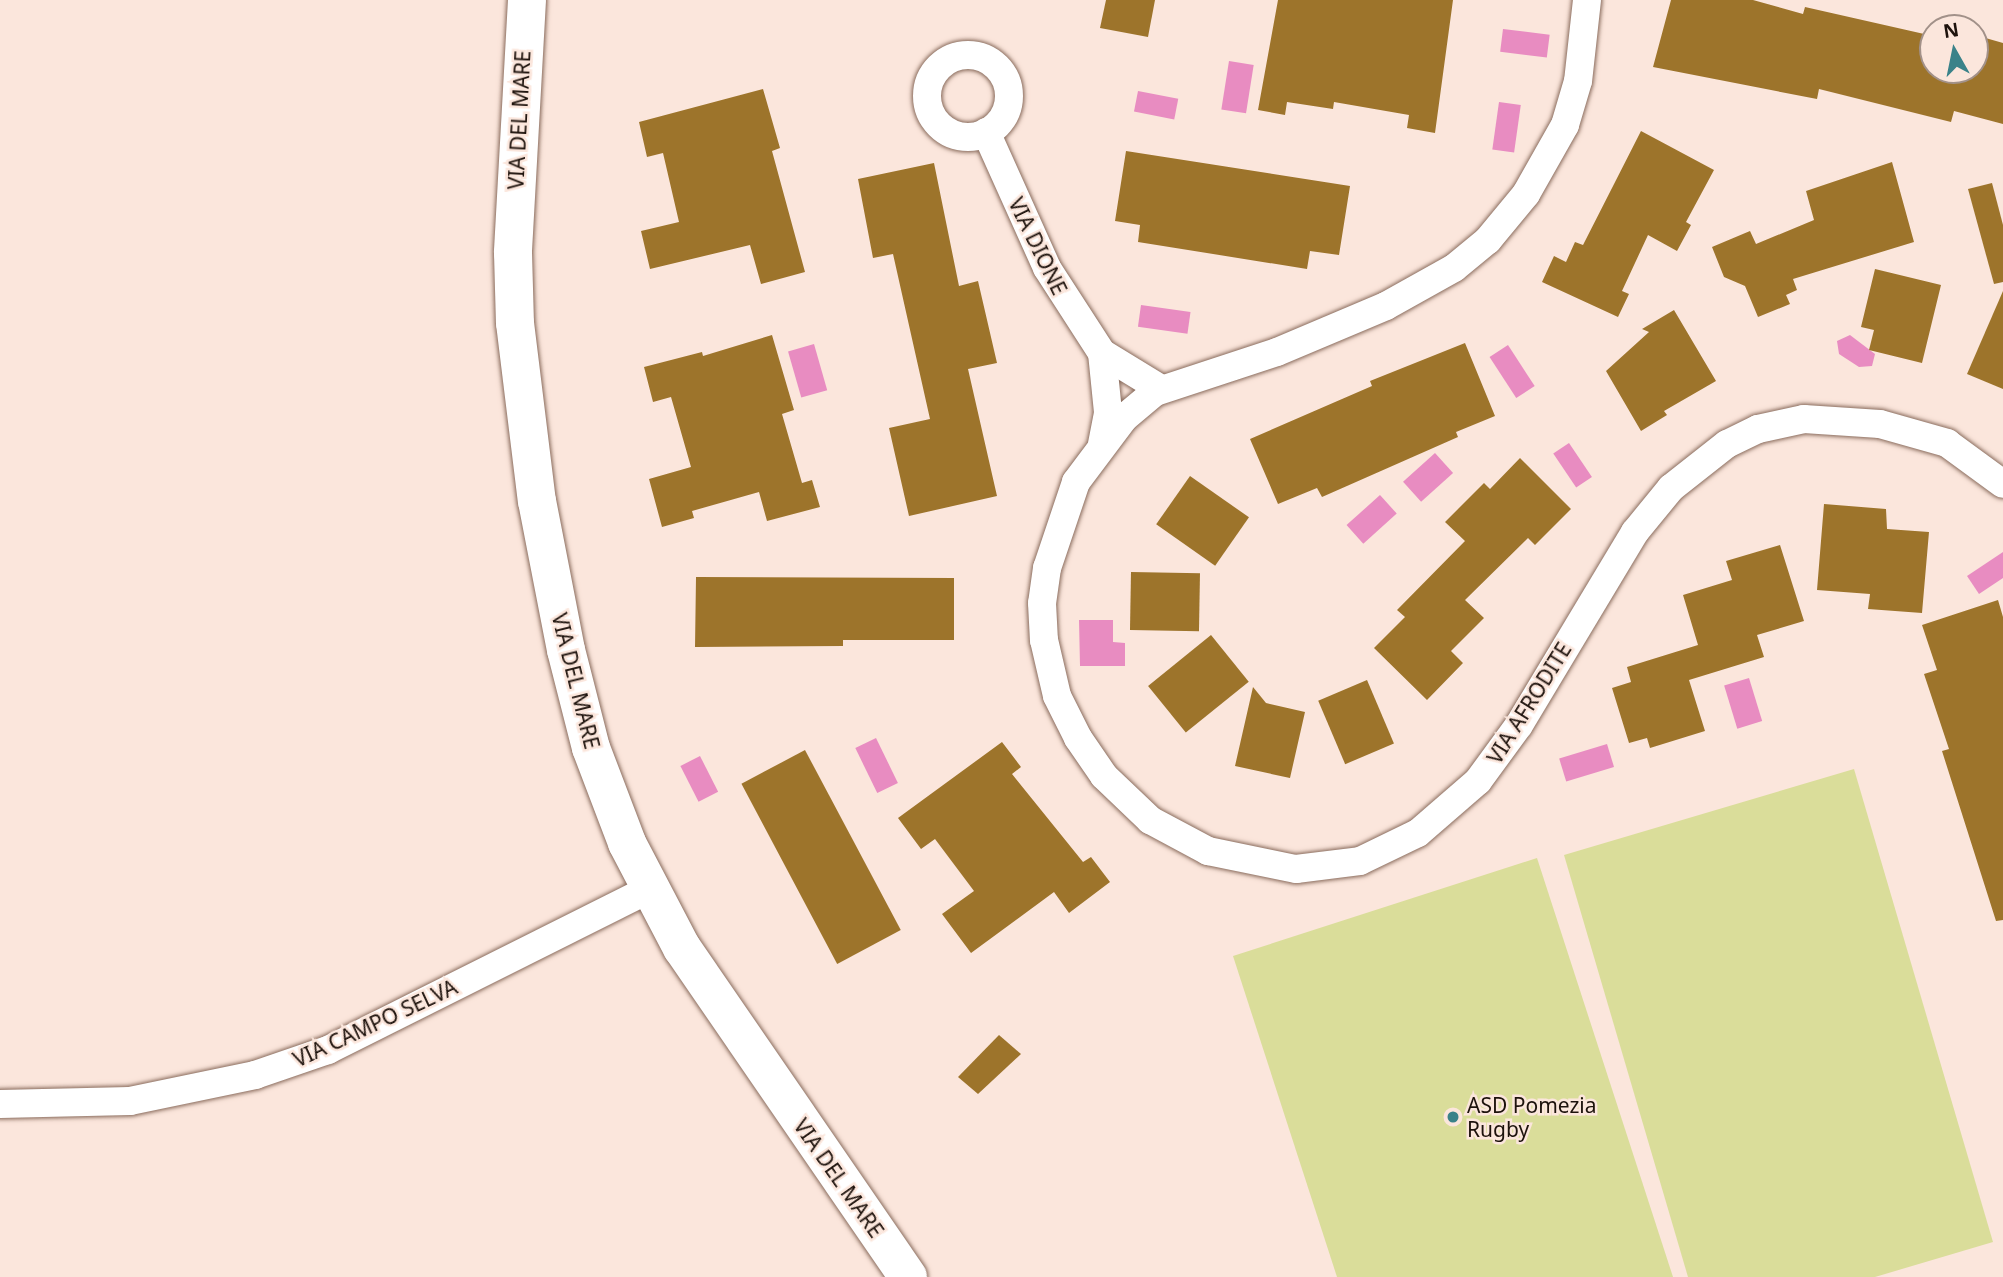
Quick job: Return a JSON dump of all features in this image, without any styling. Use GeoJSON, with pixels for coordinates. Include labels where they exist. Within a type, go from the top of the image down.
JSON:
{"type":"FeatureCollection","features":[{"type":"Feature","properties":{"kind":"main road","name":"VIA DEL MARE"},"geometry":{"type":"LineString","coordinates":[[527,0],[513,253],[516,333],[527,435],[577,699],[604,784],[649,890],[699,975],[908,1277]]}},
{"type":"Feature","properties":{"kind":"street","name":"VIA AFRODITE"},"geometry":{"type":"LineString","coordinates":[[1587,0],[1578,81],[1561,135],[1521,201],[1472,254],[1430,283],[1353,321],[1161,389],[1133,407],[1102,444],[1067,501],[1044,586],[1045,651],[1063,712],[1104,776],[1159,826],[1208,851],[1296,869],[1339,866],[1380,854],[1418,833],[1457,804],[1513,735],[1634,531],[1671,488],[1727,444],[1758,429],[1804,419],[1880,424],[1947,443],[2003,484]]}},
{"type":"Feature","properties":{"kind":"street","name":"VIA DIONE"},"geometry":{"type":"LineString","coordinates":[[986,132],[1047,268],[1102,353],[1161,389]]}},
{"type":"Feature","properties":{"kind":"street","name":"VIA DIONE"},"geometry":{"type":"LineString","coordinates":[[1102,353],[1108,412],[1102,444]]}},
{"type":"Feature","properties":{"kind":"street","name":"VIA CAMPO SELVA"},"geometry":{"type":"LineString","coordinates":[[0,1104],[130,1101],[255,1075],[328,1050],[649,890]]}},
{"type":"Feature","properties":{"kind":"green space"},"geometry":{"type":"Polygon","coordinates":[[[1854,769],[1993,1242],[1875,1277],[1688,1277],[1564,855],[1854,769]]]}},
{"type":"Feature","properties":{"kind":"green space","name":"ASD Pomezia Rugby"},"geometry":{"type":"Polygon","coordinates":[[[1537,858],[1673,1277],[1337,1277],[1233,956],[1537,858]]]}},
{"type":"Feature","properties":{"kind":"shaded area"},"geometry":{"type":"Polygon","coordinates":[[[1503,29],[1550,35],[1547,58],[1500,52],[1503,29]]]}},
{"type":"Feature","properties":{"kind":"shaded area"},"geometry":{"type":"Polygon","coordinates":[[[1229,61],[1254,65],[1246,113],[1221,109],[1229,61]]]}},
{"type":"Feature","properties":{"kind":"shaded area"},"geometry":{"type":"Polygon","coordinates":[[[1138,91],[1178,99],[1174,119],[1134,112],[1138,91]]]}},
{"type":"Feature","properties":{"kind":"shaded area"},"geometry":{"type":"Polygon","coordinates":[[[1499,102],[1521,105],[1514,153],[1492,150],[1499,102]]]}},
{"type":"Feature","properties":{"kind":"shaded area"},"geometry":{"type":"Polygon","coordinates":[[[1141,305],[1191,312],[1187,334],[1138,327],[1141,305]]]}},
{"type":"Feature","properties":{"kind":"shaded area"},"geometry":{"type":"Polygon","coordinates":[[[1850,335],[1875,354],[1872,366],[1859,367],[1839,354],[1837,341],[1850,335]]]}},
{"type":"Feature","properties":{"kind":"shaded area"},"geometry":{"type":"Polygon","coordinates":[[[814,344],[827,390],[801,398],[788,351],[814,344]]]}},
{"type":"Feature","properties":{"kind":"shaded area"},"geometry":{"type":"Polygon","coordinates":[[[1508,345],[1535,386],[1516,398],[1490,357],[1508,345]]]}},
{"type":"Feature","properties":{"kind":"shaded area"},"geometry":{"type":"Polygon","coordinates":[[[1569,443],[1592,477],[1576,488],[1553,454],[1569,443]]]}},
{"type":"Feature","properties":{"kind":"shaded area"},"geometry":{"type":"Polygon","coordinates":[[[1435,453],[1453,473],[1421,502],[1403,482],[1435,453]]]}},
{"type":"Feature","properties":{"kind":"shaded area"},"geometry":{"type":"Polygon","coordinates":[[[1380,495],[1397,514],[1363,544],[1347,525],[1380,495]]]}},
{"type":"Feature","properties":{"kind":"shaded area"},"geometry":{"type":"Polygon","coordinates":[[[2003,552],[2003,578],[1979,594],[1967,576],[2003,552]]]}},
{"type":"Feature","properties":{"kind":"shaded area"},"geometry":{"type":"Polygon","coordinates":[[[1079,620],[1113,620],[1113,642],[1125,643],[1125,666],[1080,666],[1079,620]]]}},
{"type":"Feature","properties":{"kind":"shaded area"},"geometry":{"type":"Polygon","coordinates":[[[1749,678],[1762,721],[1737,729],[1724,686],[1749,678]]]}},
{"type":"Feature","properties":{"kind":"shaded area"},"geometry":{"type":"Polygon","coordinates":[[[876,738],[898,783],[877,793],[855,748],[876,738]]]}},
{"type":"Feature","properties":{"kind":"shaded area"},"geometry":{"type":"Polygon","coordinates":[[[1607,744],[1614,767],[1566,782],[1559,759],[1607,744]]]}},
{"type":"Feature","properties":{"kind":"shaded area"},"geometry":{"type":"Polygon","coordinates":[[[700,756],[718,792],[699,802],[680,766],[700,756]]]}},
{"type":"Feature","properties":{"kind":"building"},"geometry":{"type":"Polygon","coordinates":[[[1106,0],[1155,0],[1148,37],[1100,28],[1106,0]]]}},
{"type":"Feature","properties":{"kind":"building"},"geometry":{"type":"Polygon","coordinates":[[[1278,0],[1453,0],[1435,133],[1407,128],[1409,115],[1334,102],[1333,109],[1287,102],[1285,115],[1258,110],[1278,0]]]}},
{"type":"Feature","properties":{"kind":"building"},"geometry":{"type":"Polygon","coordinates":[[[1671,0],[1753,0],[1803,14],[1805,7],[1919,33],[1919,84],[1989,84],[1989,39],[2003,43],[2003,124],[1954,111],[1951,122],[1819,89],[1817,99],[1653,67],[1671,0]]]}},
{"type":"Feature","properties":{"kind":"building"},"geometry":{"type":"Polygon","coordinates":[[[763,89],[780,148],[772,151],[805,272],[761,284],[750,245],[650,269],[641,231],[679,222],[663,153],[647,157],[639,122],[763,89]]]}},
{"type":"Feature","properties":{"kind":"building"},"geometry":{"type":"Polygon","coordinates":[[[1641,131],[1714,170],[1686,222],[1691,225],[1677,251],[1648,235],[1622,291],[1629,294],[1618,317],[1542,282],[1554,256],[1566,262],[1575,242],[1583,245],[1641,131]]]}},
{"type":"Feature","properties":{"kind":"building"},"geometry":{"type":"Polygon","coordinates":[[[1126,151],[1350,186],[1339,255],[1310,251],[1307,269],[1138,242],[1140,225],[1115,221],[1126,151]]]}},
{"type":"Feature","properties":{"kind":"building"},"geometry":{"type":"Polygon","coordinates":[[[1892,162],[1914,242],[1793,279],[1797,290],[1786,295],[1790,304],[1758,317],[1745,286],[1724,277],[1712,247],[1750,231],[1756,244],[1814,220],[1806,191],[1892,162]]]}},
{"type":"Feature","properties":{"kind":"building"},"geometry":{"type":"Polygon","coordinates":[[[934,163],[959,286],[978,281],[997,363],[968,369],[997,496],[909,516],[889,428],[930,419],[893,254],[873,258],[858,179],[934,163]]]}},
{"type":"Feature","properties":{"kind":"building"},"geometry":{"type":"Polygon","coordinates":[[[1992,183],[2003,225],[2003,282],[1994,284],[1968,189],[1992,183]]]}},
{"type":"Feature","properties":{"kind":"building"},"geometry":{"type":"Polygon","coordinates":[[[1875,269],[1941,285],[1922,363],[1869,350],[1874,330],[1861,327],[1875,269]]]}},
{"type":"Feature","properties":{"kind":"building"},"geometry":{"type":"Polygon","coordinates":[[[2003,291],[2003,389],[1967,374],[2003,291]]]}},
{"type":"Feature","properties":{"kind":"building"},"geometry":{"type":"Polygon","coordinates":[[[1674,310],[1716,381],[1664,411],[1667,415],[1641,431],[1606,371],[1649,332],[1642,329],[1674,310]]]}},
{"type":"Feature","properties":{"kind":"building"},"geometry":{"type":"Polygon","coordinates":[[[772,335],[794,410],[782,414],[802,483],[812,480],[820,507],[767,521],[759,492],[692,511],[694,518],[662,527],[649,479],[691,467],[671,397],[653,402],[644,367],[702,352],[703,356],[772,335]]]}},
{"type":"Feature","properties":{"kind":"building"},"geometry":{"type":"Polygon","coordinates":[[[1465,343],[1495,416],[1456,432],[1458,437],[1322,497],[1317,488],[1278,504],[1250,439],[1372,386],[1370,381],[1465,343]]]}},
{"type":"Feature","properties":{"kind":"building"},"geometry":{"type":"Polygon","coordinates":[[[1520,458],[1571,509],[1535,545],[1528,538],[1465,600],[1484,618],[1451,651],[1463,663],[1427,700],[1374,648],[1405,617],[1397,610],[1465,541],[1445,522],[1484,483],[1490,489],[1520,458]]]}},
{"type":"Feature","properties":{"kind":"building"},"geometry":{"type":"Polygon","coordinates":[[[1190,476],[1249,517],[1215,566],[1156,524],[1190,476]]]}},
{"type":"Feature","properties":{"kind":"building"},"geometry":{"type":"Polygon","coordinates":[[[1824,504],[1886,509],[1887,529],[1929,532],[1922,613],[1868,609],[1870,594],[1817,590],[1824,504]]]}},
{"type":"Feature","properties":{"kind":"building"},"geometry":{"type":"Polygon","coordinates":[[[1780,545],[1804,621],[1757,635],[1764,657],[1689,680],[1705,731],[1650,748],[1647,738],[1629,743],[1612,688],[1631,682],[1627,667],[1698,645],[1683,595],[1732,580],[1726,561],[1780,545]]]}},
{"type":"Feature","properties":{"kind":"building"},"geometry":{"type":"Polygon","coordinates":[[[1131,572],[1200,573],[1199,631],[1130,630],[1131,572]]]}},
{"type":"Feature","properties":{"kind":"building"},"geometry":{"type":"Polygon","coordinates":[[[696,577],[954,578],[954,640],[843,640],[843,646],[695,647],[696,577]]]}},
{"type":"Feature","properties":{"kind":"building"},"geometry":{"type":"Polygon","coordinates":[[[1998,600],[2003,617],[2003,920],[1996,921],[1942,751],[1949,749],[1924,674],[1937,670],[1922,625],[1998,600]]]}},
{"type":"Feature","properties":{"kind":"building"},"geometry":{"type":"Polygon","coordinates":[[[1211,635],[1249,682],[1186,733],[1148,686],[1211,635]]]}},
{"type":"Feature","properties":{"kind":"building"},"geometry":{"type":"Polygon","coordinates":[[[1367,680],[1394,744],[1345,764],[1318,701],[1367,680]]]}},
{"type":"Feature","properties":{"kind":"building"},"geometry":{"type":"Polygon","coordinates":[[[1253,687],[1266,703],[1305,712],[1290,778],[1235,766],[1253,687]]]}},
{"type":"Feature","properties":{"kind":"building"},"geometry":{"type":"Polygon","coordinates":[[[1002,742],[1021,767],[1012,774],[1083,862],[1091,857],[1110,882],[1069,913],[1054,892],[971,953],[942,914],[974,891],[935,839],[921,849],[898,818],[1002,742]]]}},
{"type":"Feature","properties":{"kind":"building"},"geometry":{"type":"Polygon","coordinates":[[[805,750],[901,930],[837,964],[741,784],[805,750]]]}},
{"type":"Feature","properties":{"kind":"building"},"geometry":{"type":"Polygon","coordinates":[[[999,1035],[1021,1054],[978,1094],[958,1077],[999,1035]]]}},
{"type":"Feature","properties":{"kind":"place","name":"ASD Pomezia Rugby"},"geometry":{"type":"Point","coordinates":[1453,1117]}}]}
